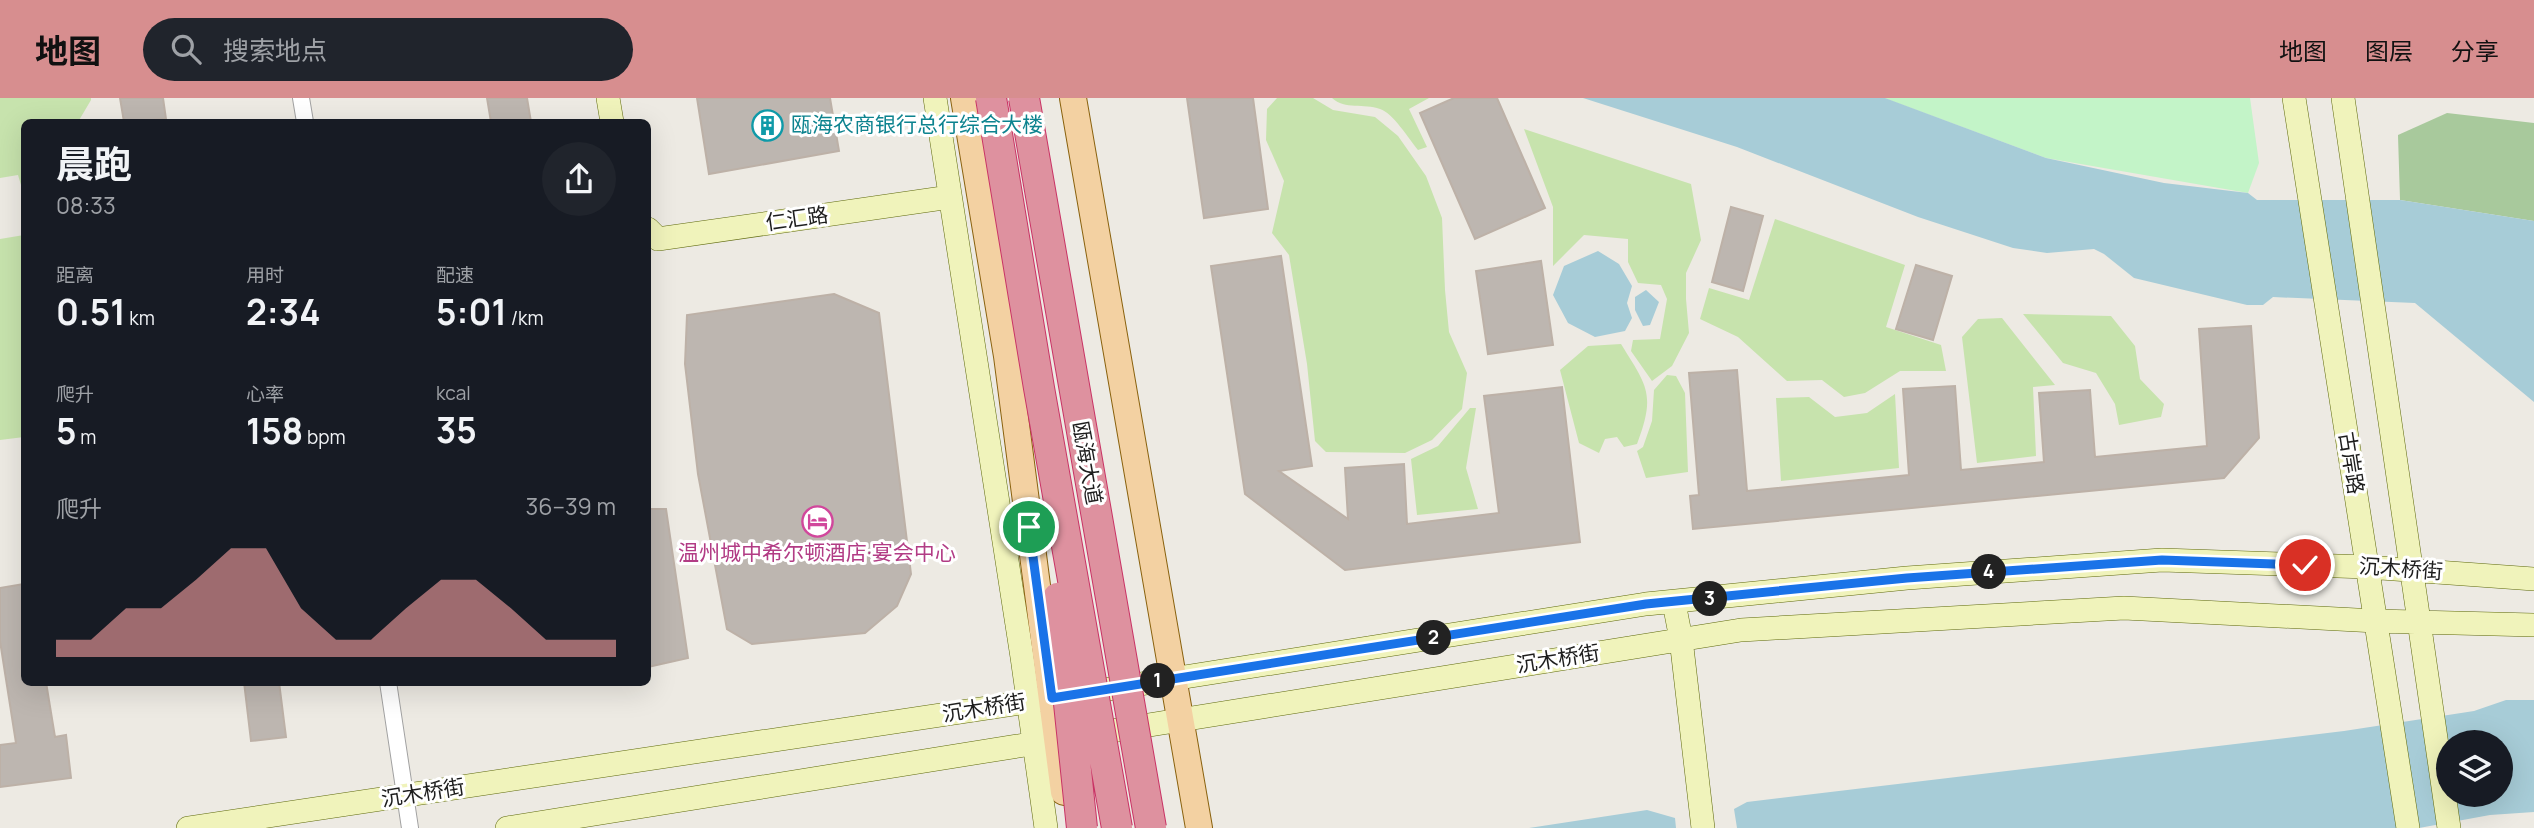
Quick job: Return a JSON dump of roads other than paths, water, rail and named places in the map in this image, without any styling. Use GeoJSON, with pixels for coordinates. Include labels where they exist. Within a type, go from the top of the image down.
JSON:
{"type":"FeatureCollection","features":[{"type":"Feature","properties":{"kind":"highway","name":"瓯海大道"},"geometry":{"type":"LineString","coordinates":[[990,98],[1117,828]]}},
{"type":"Feature","properties":{"kind":"highway","name":"瓯海大道"},"geometry":{"type":"LineString","coordinates":[[1024,98],[1151,828]]}},
{"type":"Feature","properties":{"kind":"highway"},"geometry":{"type":"LineString","coordinates":[[1039,388],[1082,828]]}},
{"type":"Feature","properties":{"kind":"main road"},"geometry":{"type":"LineString","coordinates":[[964,98],[1007,356],[1045,742],[1069,828]]}},
{"type":"Feature","properties":{"kind":"main road"},"geometry":{"type":"LineString","coordinates":[[1073,98],[1199,828]]}},
{"type":"Feature","properties":{"kind":"street"},"geometry":{"type":"LineString","coordinates":[[301,98],[304,119]]}},
{"type":"Feature","properties":{"kind":"street"},"geometry":{"type":"LineString","coordinates":[[608,98],[612,119]]}},
{"type":"Feature","properties":{"kind":"street"},"geometry":{"type":"LineString","coordinates":[[935,98],[1023,657],[1040,700]]}},
{"type":"Feature","properties":{"kind":"street","name":"古岸路"},"geometry":{"type":"LineString","coordinates":[[2294,98],[2408,828]]}},
{"type":"Feature","properties":{"kind":"street"},"geometry":{"type":"LineString","coordinates":[[2343,98],[2449,828]]}},
{"type":"Feature","properties":{"kind":"street","name":"仁汇路"},"geometry":{"type":"LineString","coordinates":[[651,232],[658,239],[950,197]]}},
{"type":"Feature","properties":{"kind":"street"},"geometry":{"type":"LineString","coordinates":[[963,284],[1007,356]]}},
{"type":"Feature","properties":{"kind":"street","name":"沉木桥街"},"geometry":{"type":"LineString","coordinates":[[188,828],[1040,700],[1646,604],[1907,578],[2162,560],[2367,566],[2534,579]]}},
{"type":"Feature","properties":{"kind":"street"},"geometry":{"type":"LineString","coordinates":[[1674,603],[1681,639],[1703,828]]}},
{"type":"Feature","properties":{"kind":"street","name":"沉木桥街"},"geometry":{"type":"LineString","coordinates":[[507,828],[1741,630],[2124,608],[2376,621],[2534,625]]}},
{"type":"Feature","properties":{"kind":"street"},"geometry":{"type":"LineString","coordinates":[[389,686],[410,828]]}},
{"type":"Feature","properties":{"kind":"street"},"geometry":{"type":"LineString","coordinates":[[1045,742],[1046,828]]}},
{"type":"Feature","properties":{"kind":"water"},"geometry":{"type":"Polygon","coordinates":[[[1583,98],[1885,98],[2046,158],[2164,183],[2248,193],[2257,200],[2400,200],[2534,221],[2534,402],[2415,303],[2273,297],[2263,305],[2247,305],[2134,278],[2094,249],[2047,253],[2013,248],[1918,217],[1737,147],[1583,98]]]}},
{"type":"Feature","properties":{"kind":"water"},"geometry":{"type":"Polygon","coordinates":[[[1598,251],[1619,264],[1632,286],[1627,303],[1632,318],[1625,331],[1595,337],[1568,323],[1553,295],[1564,266],[1598,251]]]}},
{"type":"Feature","properties":{"kind":"water"},"geometry":{"type":"Polygon","coordinates":[[[1646,290],[1659,302],[1650,325],[1643,326],[1635,310],[1635,297],[1646,290]]]}},
{"type":"Feature","properties":{"kind":"water"},"geometry":{"type":"Polygon","coordinates":[[[2506,700],[2534,700],[2534,812],[2490,815],[2419,828],[1737,828],[1734,809],[1747,802],[2344,731],[2474,711],[2506,700]]]}},
{"type":"Feature","properties":{"kind":"water"},"geometry":{"type":"Polygon","coordinates":[[[1647,810],[1675,818],[1676,828],[1529,828],[1647,810]]]}},
{"type":"Feature","properties":{"kind":"place","name":"瓯海农商银行总行综合大楼"},"geometry":{"type":"Point","coordinates":[768,125]}},
{"type":"Feature","properties":{"kind":"place","name":"温州城中希尔顿酒店·宴会中心"},"geometry":{"type":"Point","coordinates":[817,521]}}]}
